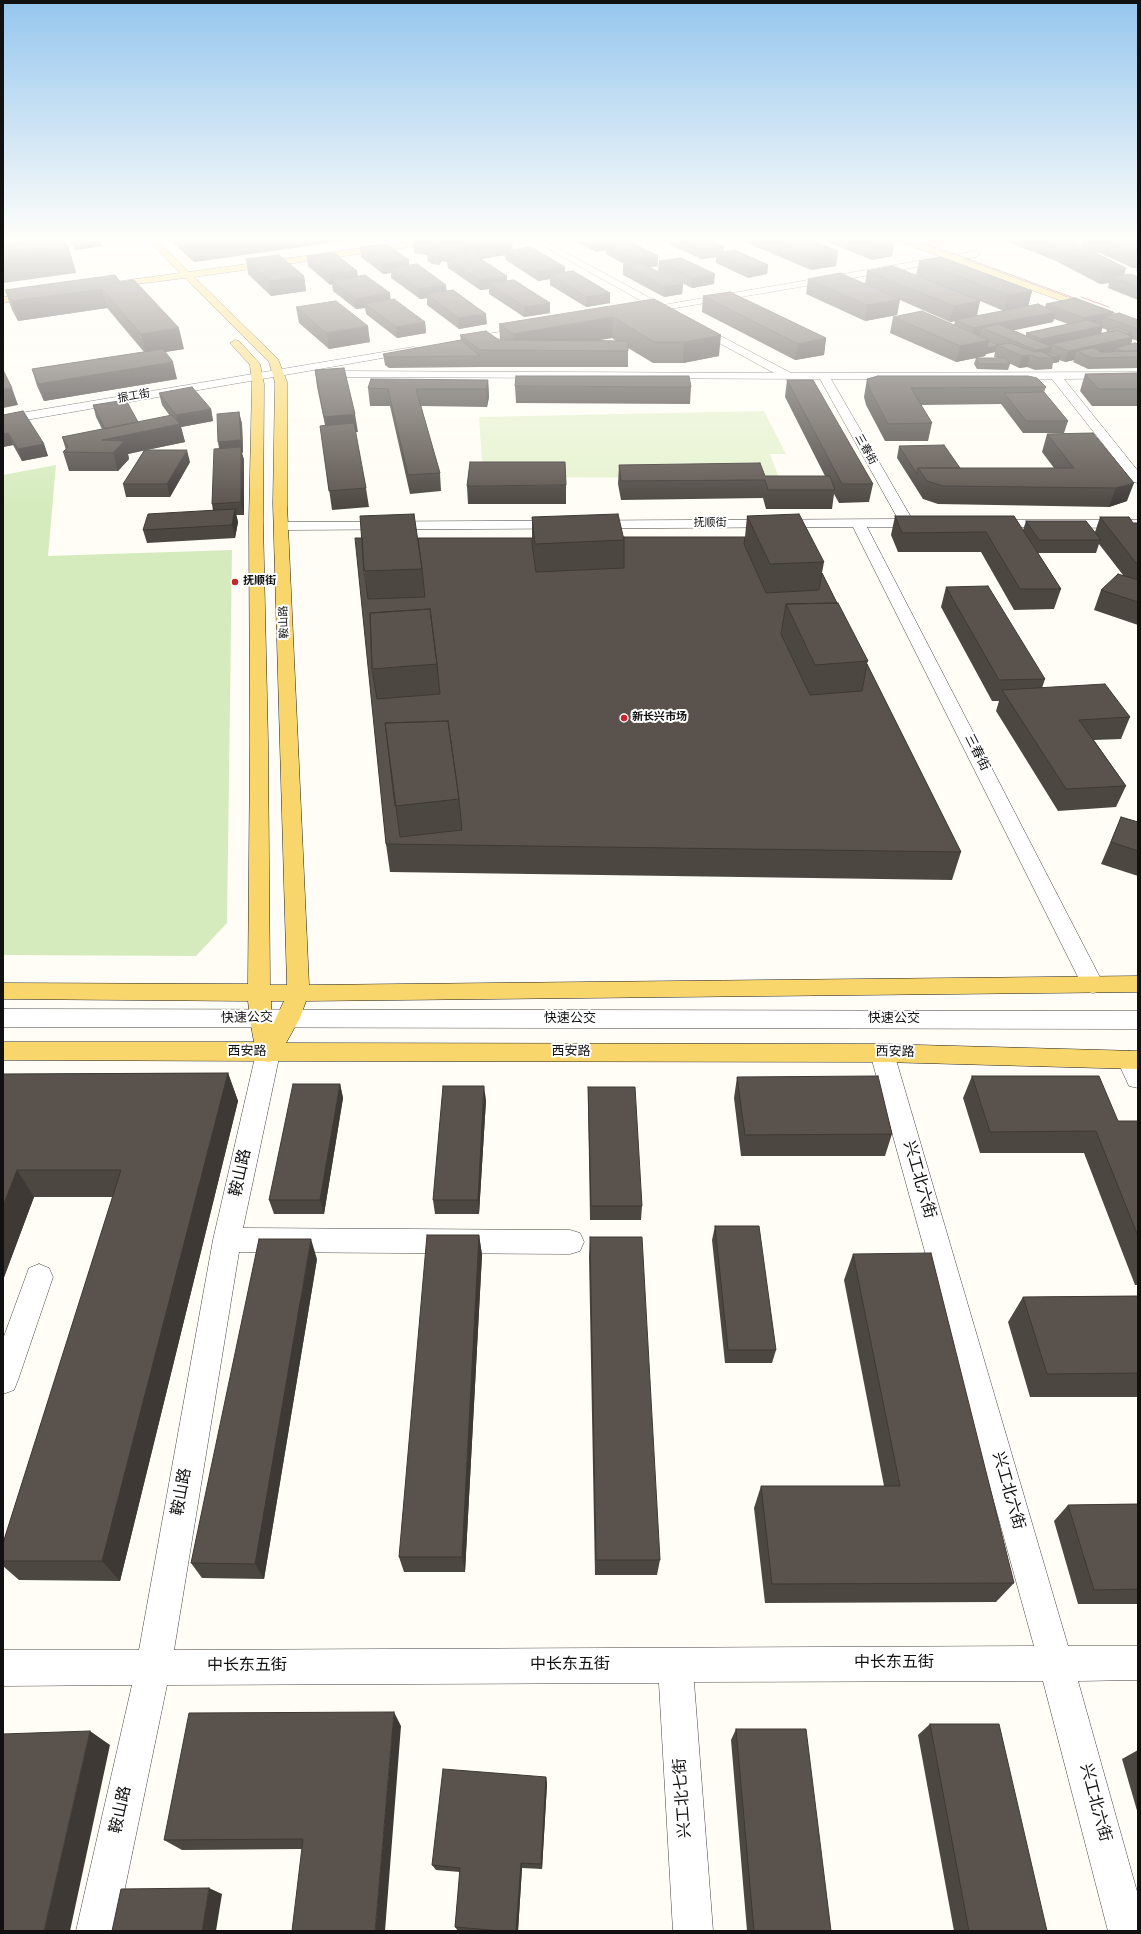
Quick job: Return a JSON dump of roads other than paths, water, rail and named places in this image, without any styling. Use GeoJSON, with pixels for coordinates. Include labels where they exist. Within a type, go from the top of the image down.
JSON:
{"type":"FeatureCollection","features":[{"type":"Feature","properties":{"kind":"main road","name":"鞍山路"},"geometry":{"type":"LineString","coordinates":[[224,328],[255,364],[257,376],[256,521],[259,742],[258,992],[261,1020],[268,1052]]}},
{"type":"Feature","properties":{"kind":"main road","name":"鞍山路"},"geometry":{"type":"LineString","coordinates":[[237,328],[274,361],[281,382],[282,526],[288,765],[298,993],[289,1018],[268,1052]]}},
{"type":"Feature","properties":{"kind":"main road"},"geometry":{"type":"LineString","coordinates":[[3,991],[298,993],[1138,984]]}},
{"type":"Feature","properties":{"kind":"main road","name":"西安路"},"geometry":{"type":"LineString","coordinates":[[3,1051],[882,1053],[1135,1066]]}},
{"type":"Feature","properties":{"kind":"street"},"geometry":{"type":"LineString","coordinates":[[700,328],[790,376]]}},
{"type":"Feature","properties":{"kind":"street"},"geometry":{"type":"LineString","coordinates":[[458,343],[536,329]]}},
{"type":"Feature","properties":{"kind":"street","name":"振工街"},"geometry":{"type":"LineString","coordinates":[[3,420],[426,348]]}},
{"type":"Feature","properties":{"kind":"street"},"geometry":{"type":"LineString","coordinates":[[277,373],[790,376],[1138,375]]}},
{"type":"Feature","properties":{"kind":"street"},"geometry":{"type":"LineString","coordinates":[[1055,375],[1138,479]]}},
{"type":"Feature","properties":{"kind":"street","name":"三春街"},"geometry":{"type":"LineString","coordinates":[[824,376],[907,523]]}},
{"type":"Feature","properties":{"kind":"street","name":"三春街"},"geometry":{"type":"LineString","coordinates":[[858,523],[1094,985]]}},
{"type":"Feature","properties":{"kind":"street","name":"抚顺街"},"geometry":{"type":"LineString","coordinates":[[282,526],[939,523]]}},
{"type":"Feature","properties":{"kind":"street"},"geometry":{"type":"LineString","coordinates":[[978,524],[1138,524]]}},
{"type":"Feature","properties":{"kind":"street","name":"快速公交"},"geometry":{"type":"LineString","coordinates":[[3,1018],[261,1020],[289,1018],[1138,1020]]}},
{"type":"Feature","properties":{"kind":"street","name":"鞍山路"},"geometry":{"type":"LineString","coordinates":[[96,1931],[153,1668],[227,1240],[268,1052]]}},
{"type":"Feature","properties":{"kind":"street","name":"兴工北六街"},"geometry":{"type":"LineString","coordinates":[[882,1053],[1056,1663],[1128,1931]]}},
{"type":"Feature","properties":{"kind":"street"},"geometry":{"type":"LineString","coordinates":[[227,1240],[570,1242]]}},
{"type":"Feature","properties":{"kind":"street"},"geometry":{"type":"LineString","coordinates":[[3,1380],[39,1277]]}},
{"type":"Feature","properties":{"kind":"street","name":"中长东五街"},"geometry":{"type":"LineString","coordinates":[[3,1668],[1138,1663]]}},
{"type":"Feature","properties":{"kind":"street","name":"兴工北七街"},"geometry":{"type":"LineString","coordinates":[[675,1665],[692,1931]]}},
{"type":"Feature","properties":{"kind":"place","name":"抚顺街"},"geometry":{"type":"Point","coordinates":[235,582]}},
{"type":"Feature","properties":{"kind":"place","name":"新长兴市场"},"geometry":{"type":"Point","coordinates":[624,718]}}]}
